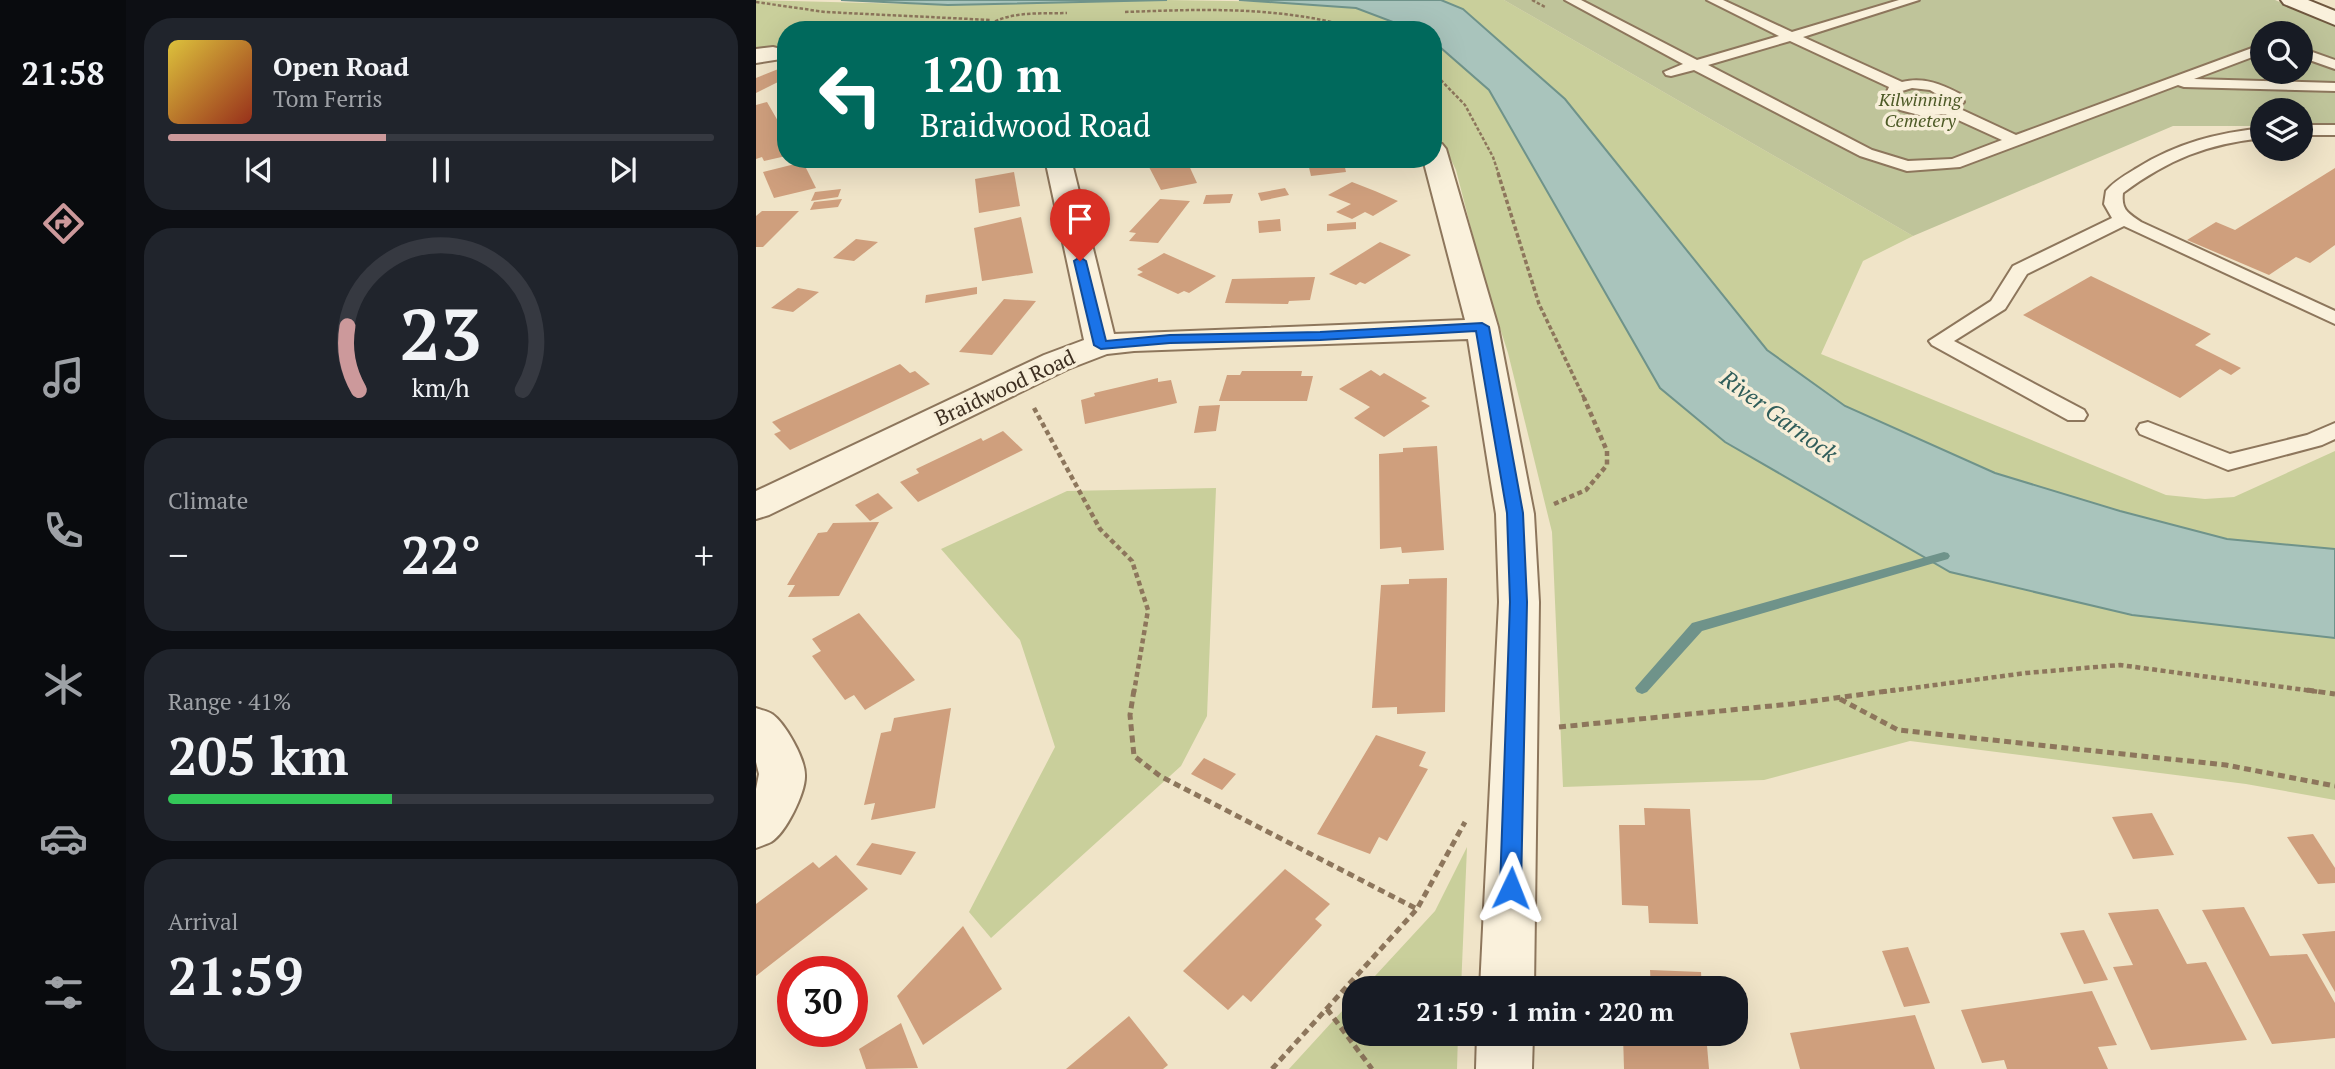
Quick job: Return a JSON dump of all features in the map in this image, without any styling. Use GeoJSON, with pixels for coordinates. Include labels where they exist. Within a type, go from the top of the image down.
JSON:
{"type":"FeatureCollection","features":[{"type":"Feature","properties":{"kind":"street"},"geometry":{"type":"LineString","coordinates":[[2291,0],[2335,19]]}},
{"type":"Feature","properties":{"kind":"street"},"geometry":{"type":"LineString","coordinates":[[1060,168],[1101,345]]}},
{"type":"Feature","properties":{"kind":"street"},"geometry":{"type":"LineString","coordinates":[[1438,168],[1482,327],[1515,513],[1519,602],[1507,976]]}},
{"type":"Feature","properties":{"kind":"street","name":"Braidwood Road"},"geometry":{"type":"LineString","coordinates":[[756,506],[1019,379],[1101,345],[1170,339],[1320,336],[1482,327]]}},
{"type":"Feature","properties":{"kind":"street"},"geometry":{"type":"LineString","coordinates":[[756,727],[781,765],[780,789],[769,812],[756,826]]}},
{"type":"Feature","properties":{"kind":"street"},"geometry":{"type":"LineString","coordinates":[[1504,1069],[1505,1046]]}},
{"type":"Feature","properties":{"kind":"lane"},"geometry":{"type":"LineString","coordinates":[[1571,0],[1866,153],[1895,163],[1925,167],[1954,164],[2250,53]]}},
{"type":"Feature","properties":{"kind":"lane"},"geometry":{"type":"LineString","coordinates":[[1713,0],[1900,87]]}},
{"type":"Feature","properties":{"kind":"lane"},"geometry":{"type":"LineString","coordinates":[[1671,72],[1913,0]]}},
{"type":"Feature","properties":{"kind":"lane"},"geometry":{"type":"LineString","coordinates":[[2313,57],[2335,65]]}},
{"type":"Feature","properties":{"kind":"lane"},"geometry":{"type":"LineString","coordinates":[[2173,82],[2335,87]]}},
{"type":"Feature","properties":{"kind":"lane"},"geometry":{"type":"LineString","coordinates":[[1947,109],[1956,102],[1955,97],[1943,89],[1922,84],[1900,87],[1893,92],[1892,96],[1901,104],[1929,111],[1947,109],[2016,141]]}},
{"type":"Feature","properties":{"kind":"lane"},"geometry":{"type":"LineString","coordinates":[[2313,130],[2335,130]]}},
{"type":"Feature","properties":{"kind":"lane"},"geometry":{"type":"LineString","coordinates":[[2250,135],[2193,146],[2115,191],[2113,204],[2119,215],[2155,236],[2335,318]]}},
{"type":"Feature","properties":{"kind":"lane"},"geometry":{"type":"LineString","coordinates":[[2076,415],[1939,341],[1998,305],[2020,270],[2125,219]]}},
{"type":"Feature","properties":{"kind":"lane"},"geometry":{"type":"LineString","coordinates":[[2148,429],[2228,462],[2314,440],[2335,430]]}},
{"type":"Feature","properties":{"kind":"path"},"geometry":{"type":"LineString","coordinates":[[756,2],[825,12],[991,20],[1073,13]]}},
{"type":"Feature","properties":{"kind":"path"},"geometry":{"type":"LineString","coordinates":[[1125,12],[1275,11],[1332,21]]}},
{"type":"Feature","properties":{"kind":"path"},"geometry":{"type":"LineString","coordinates":[[1442,81],[1465,105],[1493,157],[1539,304],[1607,451],[1608,465],[1586,490],[1561,502],[1515,513]]}},
{"type":"Feature","properties":{"kind":"path"},"geometry":{"type":"LineString","coordinates":[[1019,379],[1100,529],[1132,561],[1148,610],[1130,715],[1135,756],[1160,776],[1417,909]]}},
{"type":"Feature","properties":{"kind":"path"},"geometry":{"type":"LineString","coordinates":[[1516,731],[1838,698],[2026,673],[2120,665],[2335,694]]}},
{"type":"Feature","properties":{"kind":"path"},"geometry":{"type":"LineString","coordinates":[[1838,698],[1898,730],[2226,765],[2335,786]]}},
{"type":"Feature","properties":{"kind":"path"},"geometry":{"type":"LineString","coordinates":[[1272,1069],[1417,909],[1466,821],[1514,787]]}},
{"type":"Feature","properties":{"kind":"path"},"geometry":{"type":"LineString","coordinates":[[1326,1009],[1372,1069]]}},
{"type":"Feature","properties":{"kind":"green space"},"geometry":{"type":"Polygon","coordinates":[[[756,0],[948,5],[1167,0],[1288,2],[1356,8],[1390,21],[777,21],[777,47],[756,50],[756,0]]]}},
{"type":"Feature","properties":{"kind":"green space"},"geometry":{"type":"Polygon","coordinates":[[[1441,0],[1504,0],[1913,236],[1863,261],[1821,354],[2166,495],[2205,499],[2234,497],[2335,451],[2335,549],[2227,539],[2120,511],[1995,473],[1845,406],[1767,351],[1725,298],[1463,9],[1441,0]]]}},
{"type":"Feature","properties":{"kind":"green space","name":"Kilwinning Cemetery"},"geometry":{"type":"Polygon","coordinates":[[[1504,0],[2275,0],[2335,25],[2335,125],[2313,125],[2313,98],[2250,98],[2250,126],[2173,126],[1913,236],[1504,0]]]}},
{"type":"Feature","properties":{"kind":"green space"},"geometry":{"type":"Polygon","coordinates":[[[1442,49],[1489,90],[1660,388],[1950,572],[2132,615],[2335,638],[2335,800],[2246,784],[1910,741],[1764,780],[1563,787],[1552,532],[1508,353],[1483,275],[1456,170],[1442,141],[1442,49]]]}},
{"type":"Feature","properties":{"kind":"green space"},"geometry":{"type":"Polygon","coordinates":[[[1216,488],[1207,716],[1181,766],[991,938],[969,912],[1055,747],[1020,640],[941,549],[1067,491],[1216,488]]]}},
{"type":"Feature","properties":{"kind":"green space"},"geometry":{"type":"Polygon","coordinates":[[[1467,847],[1462,976],[1375,976],[1435,911],[1467,847]]]}},
{"type":"Feature","properties":{"kind":"green space"},"geometry":{"type":"Polygon","coordinates":[[[1342,1011],[1342,1046],[1458,1046],[1457,1069],[1289,1069],[1342,1011]]]}},
{"type":"Feature","properties":{"kind":"water"},"geometry":{"type":"Polygon","coordinates":[[[841,0],[1167,0],[948,5],[841,0]]]}},
{"type":"Feature","properties":{"kind":"water","name":"River Garnock"},"geometry":{"type":"Polygon","coordinates":[[[1239,0],[1441,0],[1463,9],[1565,99],[1767,350],[1845,406],[1995,473],[2120,511],[2227,539],[2335,549],[2335,638],[2132,615],[1950,572],[1725,442],[1660,388],[1489,90],[1442,49],[1442,21],[1390,21],[1356,8],[1239,0]]]}},
{"type":"Feature","properties":{"kind":"building"},"geometry":{"type":"Polygon","coordinates":[[[777,70],[777,82],[756,93],[756,78],[777,70]]]}},
{"type":"Feature","properties":{"kind":"building"},"geometry":{"type":"Polygon","coordinates":[[[767,102],[777,119],[777,158],[764,161],[762,157],[756,159],[756,105],[767,102]]]}},
{"type":"Feature","properties":{"kind":"building"},"geometry":{"type":"Polygon","coordinates":[[[779,168],[806,168],[816,188],[774,198],[763,172],[779,168]]]}},
{"type":"Feature","properties":{"kind":"building"},"geometry":{"type":"Polygon","coordinates":[[[1150,168],[1190,168],[1197,183],[1161,190],[1150,168]]]}},
{"type":"Feature","properties":{"kind":"building"},"geometry":{"type":"Polygon","coordinates":[[[1309,168],[1345,168],[1346,172],[1311,176],[1309,168]]]}},
{"type":"Feature","properties":{"kind":"building"},"geometry":{"type":"Polygon","coordinates":[[[2335,168],[2335,245],[2310,263],[2296,257],[2269,275],[2187,240],[2216,222],[2235,230],[2335,168]]]}},
{"type":"Feature","properties":{"kind":"building"},"geometry":{"type":"Polygon","coordinates":[[[1014,172],[1020,206],[979,213],[975,179],[1014,172]]]}},
{"type":"Feature","properties":{"kind":"building"},"geometry":{"type":"Polygon","coordinates":[[[1352,182],[1398,201],[1373,216],[1365,212],[1352,219],[1336,212],[1351,204],[1328,195],[1352,182]]]}},
{"type":"Feature","properties":{"kind":"building"},"geometry":{"type":"Polygon","coordinates":[[[1285,188],[1289,195],[1261,201],[1258,193],[1285,188]]]}},
{"type":"Feature","properties":{"kind":"building"},"geometry":{"type":"Polygon","coordinates":[[[841,189],[838,197],[811,201],[815,192],[841,189]]]}},
{"type":"Feature","properties":{"kind":"building"},"geometry":{"type":"Polygon","coordinates":[[[1233,194],[1230,203],[1203,204],[1206,195],[1233,194]]]}},
{"type":"Feature","properties":{"kind":"building"},"geometry":{"type":"Polygon","coordinates":[[[842,199],[838,207],[810,210],[814,202],[842,199]]]}},
{"type":"Feature","properties":{"kind":"building"},"geometry":{"type":"Polygon","coordinates":[[[1160,199],[1190,201],[1158,243],[1129,241],[1136,233],[1129,232],[1160,199]]]}},
{"type":"Feature","properties":{"kind":"building"},"geometry":{"type":"Polygon","coordinates":[[[762,211],[799,211],[763,247],[756,247],[756,216],[762,211]]]}},
{"type":"Feature","properties":{"kind":"building"},"geometry":{"type":"Polygon","coordinates":[[[1021,217],[1033,273],[982,281],[974,228],[1021,217]]]}},
{"type":"Feature","properties":{"kind":"building"},"geometry":{"type":"Polygon","coordinates":[[[1280,219],[1281,231],[1259,233],[1258,221],[1280,219]]]}},
{"type":"Feature","properties":{"kind":"building"},"geometry":{"type":"Polygon","coordinates":[[[1356,222],[1356,229],[1327,231],[1327,224],[1356,222]]]}},
{"type":"Feature","properties":{"kind":"building"},"geometry":{"type":"Polygon","coordinates":[[[856,239],[878,242],[854,261],[833,258],[856,239]]]}},
{"type":"Feature","properties":{"kind":"building"},"geometry":{"type":"Polygon","coordinates":[[[1380,242],[1411,255],[1365,284],[1360,282],[1356,285],[1329,274],[1380,242]]]}},
{"type":"Feature","properties":{"kind":"building"},"geometry":{"type":"Polygon","coordinates":[[[1164,253],[1216,276],[1189,293],[1184,291],[1178,294],[1137,275],[1143,272],[1137,269],[1164,253]]]}},
{"type":"Feature","properties":{"kind":"building"},"geometry":{"type":"Polygon","coordinates":[[[2091,276],[2211,334],[2195,345],[2241,368],[2231,375],[2220,369],[2180,398],[2023,315],[2091,276]]]}},
{"type":"Feature","properties":{"kind":"building"},"geometry":{"type":"Polygon","coordinates":[[[1315,277],[1310,300],[1289,301],[1288,304],[1225,303],[1232,279],[1315,277]]]}},
{"type":"Feature","properties":{"kind":"building"},"geometry":{"type":"Polygon","coordinates":[[[977,287],[977,294],[925,303],[926,295],[977,287]]]}},
{"type":"Feature","properties":{"kind":"building"},"geometry":{"type":"Polygon","coordinates":[[[798,288],[819,292],[793,312],[771,308],[798,288]]]}},
{"type":"Feature","properties":{"kind":"building"},"geometry":{"type":"Polygon","coordinates":[[[1004,299],[1036,301],[992,355],[959,352],[1004,299]]]}},
{"type":"Feature","properties":{"kind":"building"},"geometry":{"type":"Polygon","coordinates":[[[900,364],[910,373],[915,371],[930,384],[790,450],[774,434],[781,431],[772,422],[900,364]]]}},
{"type":"Feature","properties":{"kind":"building"},"geometry":{"type":"Polygon","coordinates":[[[1371,370],[1380,376],[1384,373],[1427,398],[1421,401],[1430,406],[1384,437],[1354,418],[1370,407],[1339,389],[1371,370]]]}},
{"type":"Feature","properties":{"kind":"building"},"geometry":{"type":"Polygon","coordinates":[[[1242,371],[1302,371],[1301,376],[1313,376],[1307,401],[1219,401],[1227,375],[1240,375],[1242,371]]]}},
{"type":"Feature","properties":{"kind":"building"},"geometry":{"type":"Polygon","coordinates":[[[1158,378],[1158,382],[1171,380],[1177,403],[1085,424],[1081,400],[1095,396],[1094,393],[1158,378]]]}},
{"type":"Feature","properties":{"kind":"building"},"geometry":{"type":"Polygon","coordinates":[[[1220,405],[1216,431],[1194,433],[1199,406],[1220,405]]]}},
{"type":"Feature","properties":{"kind":"building"},"geometry":{"type":"Polygon","coordinates":[[[1003,431],[1023,450],[918,502],[900,482],[919,473],[916,469],[981,438],[983,441],[1003,431]]]}},
{"type":"Feature","properties":{"kind":"building"},"geometry":{"type":"Polygon","coordinates":[[[1437,446],[1444,550],[1402,553],[1401,547],[1380,549],[1379,454],[1403,452],[1403,448],[1437,446]]]}},
{"type":"Feature","properties":{"kind":"building"},"geometry":{"type":"Polygon","coordinates":[[[878,493],[893,508],[870,521],[855,505],[878,493]]]}},
{"type":"Feature","properties":{"kind":"building"},"geometry":{"type":"Polygon","coordinates":[[[879,522],[839,596],[788,597],[795,585],[787,585],[818,533],[827,532],[833,523],[879,522]]]}},
{"type":"Feature","properties":{"kind":"building"},"geometry":{"type":"Polygon","coordinates":[[[1447,578],[1445,712],[1397,714],[1397,707],[1372,708],[1381,585],[1409,584],[1409,579],[1447,578]]]}},
{"type":"Feature","properties":{"kind":"building"},"geometry":{"type":"Polygon","coordinates":[[[859,613],[915,680],[865,710],[854,695],[845,700],[812,656],[821,651],[812,639],[859,613]]]}},
{"type":"Feature","properties":{"kind":"building"},"geometry":{"type":"Polygon","coordinates":[[[951,708],[935,808],[871,820],[875,803],[864,805],[881,733],[891,731],[894,718],[951,708]]]}},
{"type":"Feature","properties":{"kind":"building"},"geometry":{"type":"Polygon","coordinates":[[[1376,735],[1426,752],[1419,766],[1428,769],[1387,841],[1379,837],[1370,854],[1317,834],[1376,735]]]}},
{"type":"Feature","properties":{"kind":"building"},"geometry":{"type":"Polygon","coordinates":[[[1204,758],[1236,774],[1222,790],[1191,774],[1204,758]]]}},
{"type":"Feature","properties":{"kind":"building"},"geometry":{"type":"Polygon","coordinates":[[[1644,808],[1690,809],[1698,924],[1649,923],[1648,906],[1622,905],[1619,825],[1645,825],[1644,808]]]}},
{"type":"Feature","properties":{"kind":"building"},"geometry":{"type":"Polygon","coordinates":[[[2152,813],[2174,855],[2133,859],[2112,817],[2152,813]]]}},
{"type":"Feature","properties":{"kind":"building"},"geometry":{"type":"Polygon","coordinates":[[[2313,834],[2335,868],[2335,883],[2318,884],[2287,837],[2313,834]]]}},
{"type":"Feature","properties":{"kind":"building"},"geometry":{"type":"Polygon","coordinates":[[[872,843],[916,852],[901,875],[856,865],[872,843]]]}},
{"type":"Feature","properties":{"kind":"building"},"geometry":{"type":"Polygon","coordinates":[[[836,855],[868,889],[782,956],[777,956],[777,960],[756,976],[756,904],[813,862],[819,868],[836,855]]]}},
{"type":"Feature","properties":{"kind":"building"},"geometry":{"type":"Polygon","coordinates":[[[1285,869],[1330,904],[1315,919],[1322,925],[1251,1002],[1243,995],[1228,1010],[1183,971],[1285,869]]]}},
{"type":"Feature","properties":{"kind":"building"},"geometry":{"type":"Polygon","coordinates":[[[2244,907],[2270,956],[2307,954],[2335,1003],[2335,1038],[2272,1044],[2202,910],[2244,907]]]}},
{"type":"Feature","properties":{"kind":"building"},"geometry":{"type":"Polygon","coordinates":[[[2158,909],[2187,964],[2206,962],[2247,1040],[2151,1050],[2113,967],[2133,965],[2108,913],[2158,909]]]}},
{"type":"Feature","properties":{"kind":"building"},"geometry":{"type":"Polygon","coordinates":[[[963,926],[1002,989],[923,1045],[897,996],[963,926]]]}},
{"type":"Feature","properties":{"kind":"building"},"geometry":{"type":"Polygon","coordinates":[[[2084,930],[2108,980],[2084,984],[2060,933],[2084,930]]]}},
{"type":"Feature","properties":{"kind":"building"},"geometry":{"type":"Polygon","coordinates":[[[2335,931],[2335,992],[2302,934],[2335,931]]]}},
{"type":"Feature","properties":{"kind":"building"},"geometry":{"type":"Polygon","coordinates":[[[1908,947],[1930,1003],[1904,1007],[1882,951],[1908,947]]]}},
{"type":"Feature","properties":{"kind":"building"},"geometry":{"type":"Polygon","coordinates":[[[1650,970],[1701,972],[1701,976],[1650,976],[1650,970]]]}},
{"type":"Feature","properties":{"kind":"building"},"geometry":{"type":"Polygon","coordinates":[[[2092,991],[2117,1045],[2098,1047],[2108,1069],[2007,1069],[2004,1060],[1982,1063],[1961,1010],[2092,991]]]}},
{"type":"Feature","properties":{"kind":"building"},"geometry":{"type":"Polygon","coordinates":[[[1915,1015],[1935,1069],[1800,1069],[1790,1033],[1915,1015]]]}},
{"type":"Feature","properties":{"kind":"building"},"geometry":{"type":"Polygon","coordinates":[[[1129,1016],[1168,1065],[1163,1069],[1066,1069],[1129,1016]]]}},
{"type":"Feature","properties":{"kind":"building"},"geometry":{"type":"Polygon","coordinates":[[[901,1023],[918,1068],[866,1069],[859,1049],[868,1047],[868,1043],[901,1023]]]}},
{"type":"Feature","properties":{"kind":"building"},"geometry":{"type":"Polygon","coordinates":[[[1623,1046],[1707,1046],[1709,1069],[1624,1069],[1623,1046]]]}},
{"type":"Feature","properties":{"kind":"waterway"},"geometry":{"type":"LineString","coordinates":[[1642,688],[1697,627],[1944,556]]}},
{"type":"Feature","properties":{"kind":"route"},"geometry":{"type":"LineString","coordinates":[[1080,261],[1097,338],[1101,345],[1170,339],[1320,336],[1482,327],[1515,513],[1519,602],[1511,888]]}}]}
